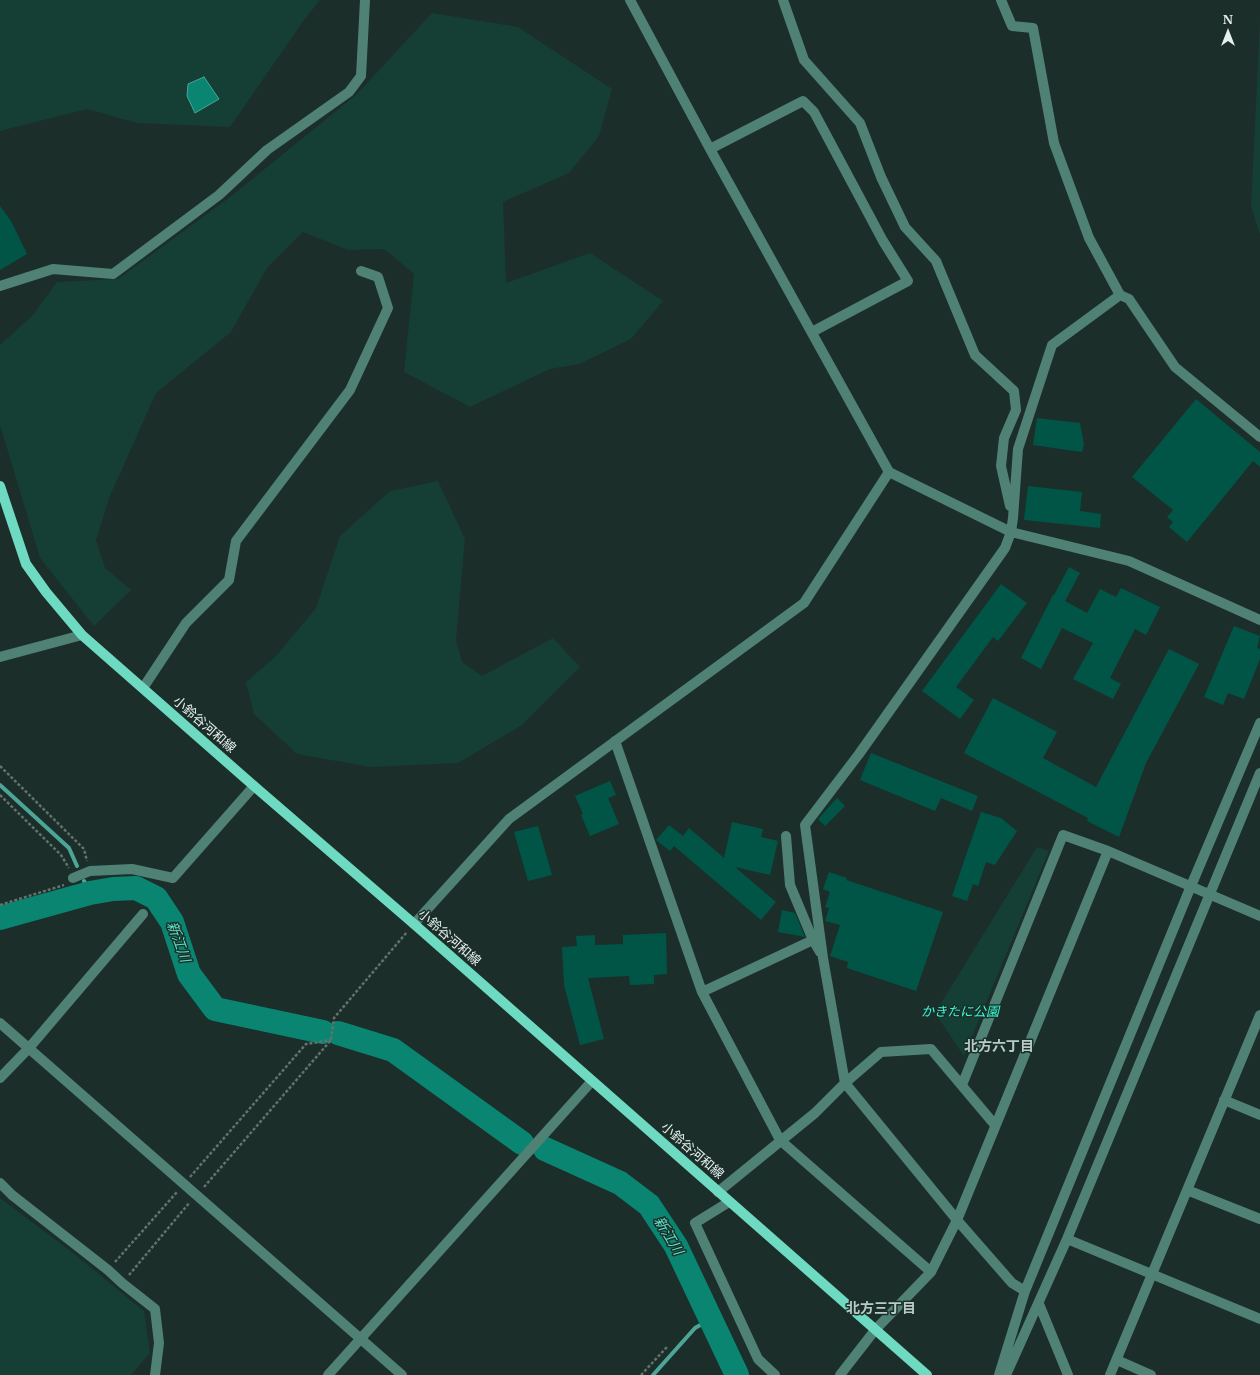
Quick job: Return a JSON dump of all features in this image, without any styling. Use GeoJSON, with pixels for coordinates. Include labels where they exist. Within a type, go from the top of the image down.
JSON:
{"type":"FeatureCollection","features":[{"type":"Feature","properties":{"kind":"main road","name":"小鈴谷河和線"},"geometry":{"type":"LineString","coordinates":[[0,486],[26,564],[46,592],[82,634],[927,1375]]}},
{"type":"Feature","properties":{"kind":"street"},"geometry":{"type":"LineString","coordinates":[[0,286],[53,269],[113,274],[219,195],[267,150],[349,92],[361,76],[365,0]]}},
{"type":"Feature","properties":{"kind":"street"},"geometry":{"type":"LineString","coordinates":[[630,0],[710,149],[890,472],[1011,532],[1129,561],[1260,620]]}},
{"type":"Feature","properties":{"kind":"street"},"geometry":{"type":"LineString","coordinates":[[783,0],[804,60],[860,123],[881,177],[905,227],[936,262],[975,355],[1014,391],[1016,410],[1004,438],[1001,466],[1012,518]]}},
{"type":"Feature","properties":{"kind":"street"},"geometry":{"type":"LineString","coordinates":[[1001,0],[1012,26],[1033,28],[1054,143],[1089,238],[1120,295],[1129,299],[1175,366],[1260,437]]}},
{"type":"Feature","properties":{"kind":"street"},"geometry":{"type":"LineString","coordinates":[[710,149],[803,101],[814,112],[883,241],[908,280],[812,332]]}},
{"type":"Feature","properties":{"kind":"street"},"geometry":{"type":"LineString","coordinates":[[143,688],[186,623],[228,580],[236,541],[350,390],[388,308],[378,277],[361,271]]}},
{"type":"Feature","properties":{"kind":"street"},"geometry":{"type":"LineString","coordinates":[[1024,1291],[1012,1283],[957,1220],[845,1083],[823,958],[805,825],[859,754],[1006,548],[1011,532],[1018,449],[1052,345],[1120,295]]}},
{"type":"Feature","properties":{"kind":"street"},"geometry":{"type":"LineString","coordinates":[[414,924],[509,819],[804,603],[890,472]]}},
{"type":"Feature","properties":{"kind":"street"},"geometry":{"type":"LineString","coordinates":[[0,657],[82,634]]}},
{"type":"Feature","properties":{"kind":"street"},"geometry":{"type":"LineString","coordinates":[[999,1375],[1024,1291],[1260,723]]}},
{"type":"Feature","properties":{"kind":"street"},"geometry":{"type":"LineString","coordinates":[[615,741],[702,992],[780,1140],[931,1272]]}},
{"type":"Feature","properties":{"kind":"street"},"geometry":{"type":"LineString","coordinates":[[1006,1375],[1067,1239],[1260,773]]}},
{"type":"Feature","properties":{"kind":"street"},"geometry":{"type":"LineString","coordinates":[[73,878],[90,871],[132,869],[173,878],[254,786]]}},
{"type":"Feature","properties":{"kind":"street"},"geometry":{"type":"LineString","coordinates":[[962,1085],[1064,835],[1108,851],[1260,916]]}},
{"type":"Feature","properties":{"kind":"street"},"geometry":{"type":"LineString","coordinates":[[786,836],[790,885],[813,940],[823,958]]}},
{"type":"Feature","properties":{"kind":"street"},"geometry":{"type":"LineString","coordinates":[[840,1375],[875,1330],[931,1272],[957,1220],[1108,851]]}},
{"type":"Feature","properties":{"kind":"street"},"geometry":{"type":"LineString","coordinates":[[0,1078],[29,1048],[143,914]]}},
{"type":"Feature","properties":{"kind":"street"},"geometry":{"type":"LineString","coordinates":[[702,992],[813,940]]}},
{"type":"Feature","properties":{"kind":"street"},"geometry":{"type":"LineString","coordinates":[[1110,1375],[1259,1018]]}},
{"type":"Feature","properties":{"kind":"street"},"geometry":{"type":"LineString","coordinates":[[0,1022],[402,1375]]}},
{"type":"Feature","properties":{"kind":"street"},"geometry":{"type":"LineString","coordinates":[[718,1192],[780,1140],[815,1114],[845,1083],[881,1052],[931,1049],[995,1125]]}},
{"type":"Feature","properties":{"kind":"street"},"geometry":{"type":"LineString","coordinates":[[328,1375],[592,1081]]}},
{"type":"Feature","properties":{"kind":"street"},"geometry":{"type":"LineString","coordinates":[[1224,1100],[1260,1116]]}},
{"type":"Feature","properties":{"kind":"street"},"geometry":{"type":"LineString","coordinates":[[0,1182],[12,1195],[155,1309],[159,1342],[155,1375]]}},
{"type":"Feature","properties":{"kind":"street"},"geometry":{"type":"LineString","coordinates":[[1187,1190],[1260,1219]]}},
{"type":"Feature","properties":{"kind":"street"},"geometry":{"type":"LineString","coordinates":[[729,1202],[695,1223],[758,1359],[775,1375]]}},
{"type":"Feature","properties":{"kind":"street"},"geometry":{"type":"LineString","coordinates":[[1067,1239],[1260,1319]]}},
{"type":"Feature","properties":{"kind":"street"},"geometry":{"type":"LineString","coordinates":[[1039,1304],[1068,1375]]}},
{"type":"Feature","properties":{"kind":"street"},"geometry":{"type":"LineString","coordinates":[[336,1375],[350,1351]]}},
{"type":"Feature","properties":{"kind":"street"},"geometry":{"type":"LineString","coordinates":[[1116,1360],[1151,1375]]}},
{"type":"Feature","properties":{"kind":"path"},"geometry":{"type":"LineString","coordinates":[[0,766],[84,849],[90,871]]}},
{"type":"Feature","properties":{"kind":"path"},"geometry":{"type":"LineString","coordinates":[[0,795],[61,855],[73,878],[71,883],[0,905]]}},
{"type":"Feature","properties":{"kind":"path"},"geometry":{"type":"LineString","coordinates":[[122,1283],[331,1040],[334,1018],[414,924]]}},
{"type":"Feature","properties":{"kind":"path"},"geometry":{"type":"LineString","coordinates":[[108,1270],[306,1044],[331,1040]]}},
{"type":"Feature","properties":{"kind":"path"},"geometry":{"type":"LineString","coordinates":[[641,1375],[666,1347]]}},
{"type":"Feature","properties":{"kind":"green space"},"geometry":{"type":"Polygon","coordinates":[[[0,0],[320,0],[304,20],[230,127],[137,123],[87,109],[0,131],[0,0]]]}},
{"type":"Feature","properties":{"kind":"green space"},"geometry":{"type":"Polygon","coordinates":[[[432,13],[518,27],[612,89],[599,136],[569,173],[503,202],[506,283],[590,253],[663,301],[631,339],[579,364],[550,369],[470,407],[404,372],[414,274],[384,249],[348,250],[303,232],[267,268],[231,332],[156,393],[110,496],[96,540],[105,568],[131,590],[94,626],[40,558],[0,425],[0,345],[33,315],[57,282],[118,279],[230,197],[356,95],[432,13]]]}},
{"type":"Feature","properties":{"kind":"green space"},"geometry":{"type":"Polygon","coordinates":[[[1260,20],[1260,235],[1251,206],[1260,20]]]}},
{"type":"Feature","properties":{"kind":"green space"},"geometry":{"type":"Polygon","coordinates":[[[438,481],[465,539],[456,640],[462,662],[482,676],[553,638],[580,667],[522,725],[458,763],[371,767],[297,754],[254,714],[246,682],[276,656],[316,608],[340,536],[390,491],[438,481]]]}},
{"type":"Feature","properties":{"kind":"green space","name":"かきたに公園"},"geometry":{"type":"Polygon","coordinates":[[[1037,847],[1049,851],[964,1056],[935,1013],[1037,847]]]}},
{"type":"Feature","properties":{"kind":"green space"},"geometry":{"type":"Polygon","coordinates":[[[0,1198],[73,1253],[144,1311],[150,1353],[131,1375],[0,1375],[0,1198]]]}},
{"type":"Feature","properties":{"kind":"shaded area"},"geometry":{"type":"Polygon","coordinates":[[[204,77],[219,99],[195,113],[187,96],[188,84],[204,77]]]}},
{"type":"Feature","properties":{"kind":"building"},"geometry":{"type":"Polygon","coordinates":[[[0,206],[11,221],[27,254],[0,270],[0,206]]]}},
{"type":"Feature","properties":{"kind":"building"},"geometry":{"type":"Polygon","coordinates":[[[1196,399],[1260,452],[1260,467],[1253,461],[1187,542],[1169,527],[1173,522],[1167,517],[1173,510],[1132,477],[1196,399]]]}},
{"type":"Feature","properties":{"kind":"building"},"geometry":{"type":"Polygon","coordinates":[[[1037,418],[1080,423],[1084,444],[1082,452],[1033,445],[1037,418]]]}},
{"type":"Feature","properties":{"kind":"building"},"geometry":{"type":"Polygon","coordinates":[[[1028,486],[1082,492],[1080,511],[1101,514],[1100,528],[1024,520],[1028,486]]]}},
{"type":"Feature","properties":{"kind":"building"},"geometry":{"type":"Polygon","coordinates":[[[1069,567],[1080,573],[1065,601],[1087,613],[1100,589],[1116,597],[1121,588],[1160,607],[1146,635],[1135,629],[1110,678],[1121,684],[1113,699],[1073,679],[1093,643],[1062,628],[1041,669],[1021,658],[1069,567]]]}},
{"type":"Feature","properties":{"kind":"building"},"geometry":{"type":"Polygon","coordinates":[[[1001,584],[1027,603],[998,641],[993,637],[956,687],[974,700],[960,719],[922,691],[1001,584]]]}},
{"type":"Feature","properties":{"kind":"building"},"geometry":{"type":"Polygon","coordinates":[[[1234,626],[1260,636],[1257,648],[1260,649],[1260,659],[1244,699],[1228,693],[1223,705],[1204,697],[1234,626]]]}},
{"type":"Feature","properties":{"kind":"building"},"geometry":{"type":"Polygon","coordinates":[[[1169,649],[1199,664],[1146,763],[1119,837],[1087,821],[1088,818],[964,753],[993,698],[1057,732],[1043,758],[1096,787],[1169,649]]]}},
{"type":"Feature","properties":{"kind":"building"},"geometry":{"type":"Polygon","coordinates":[[[871,753],[978,796],[972,811],[941,798],[935,811],[860,780],[871,753]]]}},
{"type":"Feature","properties":{"kind":"building"},"geometry":{"type":"Polygon","coordinates":[[[610,781],[616,795],[608,798],[619,824],[590,836],[575,796],[610,781]]]}},
{"type":"Feature","properties":{"kind":"building"},"geometry":{"type":"Polygon","coordinates":[[[837,798],[845,806],[825,826],[818,819],[837,798]]]}},
{"type":"Feature","properties":{"kind":"building"},"geometry":{"type":"Polygon","coordinates":[[[981,812],[1001,818],[1017,831],[995,865],[986,862],[978,886],[973,884],[967,901],[952,896],[981,812]]]}},
{"type":"Feature","properties":{"kind":"building"},"geometry":{"type":"Polygon","coordinates":[[[732,822],[763,829],[761,837],[778,841],[770,875],[735,867],[776,902],[761,920],[674,846],[670,851],[656,840],[669,825],[683,836],[689,828],[724,858],[732,822]]]}},
{"type":"Feature","properties":{"kind":"building"},"geometry":{"type":"Polygon","coordinates":[[[538,826],[552,875],[528,881],[514,832],[538,826]]]}},
{"type":"Feature","properties":{"kind":"building"},"geometry":{"type":"Polygon","coordinates":[[[829,872],[847,878],[846,880],[943,912],[916,991],[847,968],[848,962],[830,956],[840,925],[825,921],[829,908],[825,907],[830,892],[823,889],[829,872]]]}},
{"type":"Feature","properties":{"kind":"building"},"geometry":{"type":"Polygon","coordinates":[[[782,910],[795,913],[805,937],[778,932],[782,910]]]}},
{"type":"Feature","properties":{"kind":"building"},"geometry":{"type":"Polygon","coordinates":[[[666,933],[667,974],[654,975],[654,984],[630,985],[629,976],[588,978],[604,1039],[580,1045],[564,985],[562,947],[577,946],[576,936],[595,935],[595,945],[623,944],[623,935],[666,933]]]}},
{"type":"Feature","properties":{"kind":"waterway"},"geometry":{"type":"LineString","coordinates":[[0,785],[69,848],[77,866]]}},
{"type":"Feature","properties":{"kind":"waterway"},"geometry":{"type":"LineString","coordinates":[[84,881],[90,893]]}},
{"type":"Feature","properties":{"kind":"waterway","name":"新江川"},"geometry":{"type":"LineString","coordinates":[[0,918],[90,893],[113,889],[136,888],[156,898],[172,922],[189,974],[215,1009],[323,1032]]}},
{"type":"Feature","properties":{"kind":"waterway","name":"新江川"},"geometry":{"type":"LineString","coordinates":[[338,1033],[393,1050],[522,1143]]}},
{"type":"Feature","properties":{"kind":"waterway","name":"新江川"},"geometry":{"type":"LineString","coordinates":[[545,1149],[620,1183],[649,1205],[676,1246],[737,1375]]}},
{"type":"Feature","properties":{"kind":"waterway"},"geometry":{"type":"LineString","coordinates":[[653,1375],[695,1328],[711,1319]]}},
{"type":"Feature","properties":{"kind":"district","name":"北方六丁目"},"geometry":{"type":"Point","coordinates":[999,1047]}},
{"type":"Feature","properties":{"kind":"district","name":"北方三丁目"},"geometry":{"type":"Point","coordinates":[881,1309]}}]}
